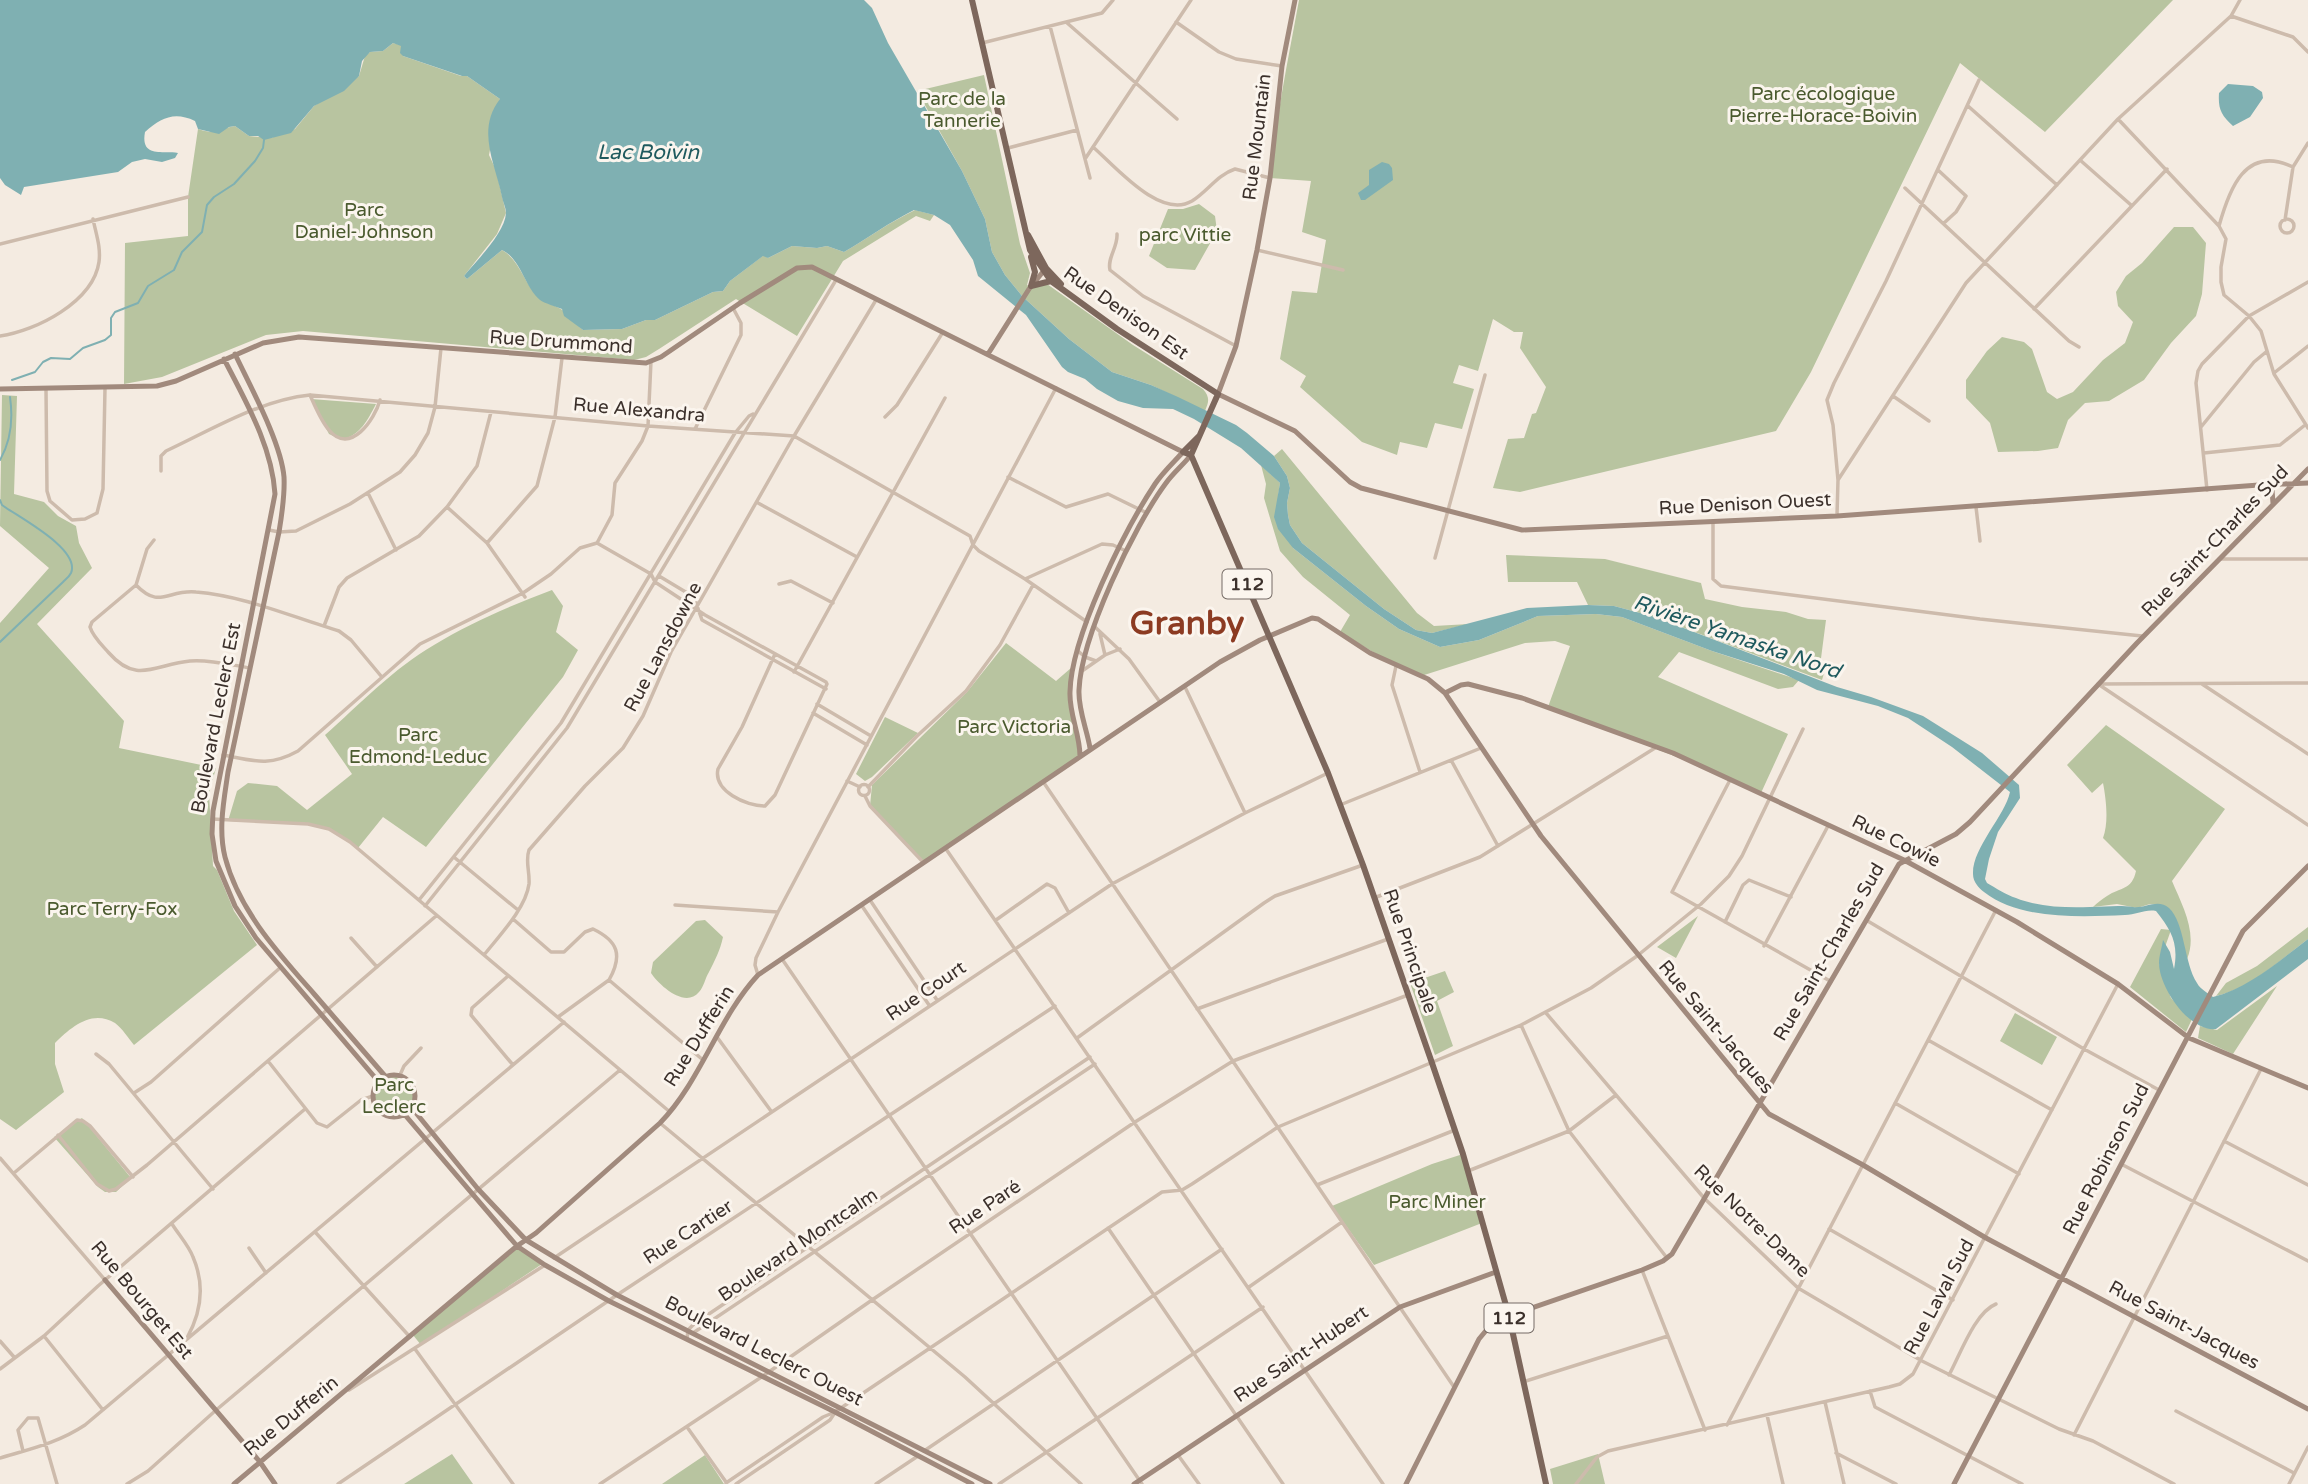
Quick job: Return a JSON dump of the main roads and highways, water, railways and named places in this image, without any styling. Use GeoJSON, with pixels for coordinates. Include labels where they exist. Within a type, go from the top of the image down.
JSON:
{"type":"FeatureCollection","features":[{"type":"Feature","properties":{"kind":"main road","name":"Rue Denison Est"},"geometry":{"type":"LineString","coordinates":[[972,0],[1030,250],[1051,281],[1117,329],[1218,394]]}},
{"type":"Feature","properties":{"kind":"main road"},"geometry":{"type":"LineString","coordinates":[[1023,225],[1044,269],[1072,296]]}},
{"type":"Feature","properties":{"kind":"main road"},"geometry":{"type":"LineString","coordinates":[[1030,250],[1035,272],[1030,287],[1051,281]]}},
{"type":"Feature","properties":{"kind":"main road","name":"Rue Mountain"},"geometry":{"type":"LineString","coordinates":[[1199,436],[1184,452],[1191,455],[1218,394]]}},
{"type":"Feature","properties":{"kind":"main road","name":"Rue Principale"},"geometry":{"type":"LineString","coordinates":[[1191,455],[1328,773],[1432,1063],[1468,1171],[1509,1316],[1546,1484]]}},
{"type":"Feature","properties":{"kind":"water","name":"Lac Boivin"},"geometry":{"type":"Polygon","coordinates":[[[0,0],[864,0],[872,8],[888,43],[962,171],[985,219],[992,252],[1005,275],[1022,296],[1069,339],[1112,372],[1151,385],[1236,425],[1274,456],[1287,476],[1290,488],[1287,503],[1290,525],[1302,543],[1384,609],[1416,630],[1432,633],[1527,608],[1614,606],[1655,617],[1837,687],[1923,716],[1982,753],[2019,785],[2020,798],[1998,832],[1989,859],[1985,879],[1987,883],[2012,897],[2043,905],[2165,905],[2178,923],[2189,965],[2197,983],[2213,997],[2251,980],[2308,939],[2308,959],[2216,1029],[2206,1028],[2186,1016],[2164,984],[2159,963],[2163,940],[2170,952],[2174,969],[2175,952],[2170,931],[2156,911],[2108,916],[2051,915],[2015,908],[1980,889],[1973,877],[1974,864],[2010,792],[1952,747],[1908,718],[1878,706],[1817,690],[1784,674],[1712,651],[1622,617],[1596,614],[1538,616],[1479,640],[1440,647],[1399,629],[1293,548],[1278,529],[1274,517],[1280,483],[1241,448],[1173,409],[1143,408],[1118,401],[1085,379],[1068,372],[1026,315],[978,276],[973,260],[950,225],[934,215],[914,210],[844,252],[827,246],[792,246],[768,258],[763,256],[730,281],[723,291],[713,292],[655,320],[646,320],[622,329],[583,330],[564,316],[562,309],[540,300],[514,260],[502,250],[467,279],[464,276],[501,229],[506,213],[488,135],[493,111],[500,99],[467,76],[403,56],[400,53],[401,46],[393,43],[383,51],[370,52],[362,61],[359,76],[344,91],[314,106],[291,133],[264,140],[258,136],[249,136],[235,126],[219,134],[198,129],[195,121],[174,116],[145,132],[144,141],[154,152],[178,153],[175,158],[162,162],[145,159],[132,162],[118,172],[24,187],[21,195],[5,185],[0,178],[0,0]]]}},
{"type":"Feature","properties":{"kind":"water"},"geometry":{"type":"Polygon","coordinates":[[[2228,84],[2253,86],[2262,92],[2263,98],[2250,117],[2233,126],[2223,115],[2219,103],[2219,93],[2228,84]]]}},
{"type":"Feature","properties":{"kind":"water"},"geometry":{"type":"Polygon","coordinates":[[[1382,162],[1392,168],[1393,180],[1365,200],[1361,200],[1358,193],[1369,185],[1369,170],[1382,162]]]}},
{"type":"Feature","properties":{"kind":"waterway"},"geometry":{"type":"LineString","coordinates":[[12,380],[35,372],[43,362],[51,358],[70,359],[83,348],[111,335],[111,318],[115,312],[138,303],[148,286],[174,270],[182,252],[202,232],[207,205],[234,184],[255,161],[263,148],[264,140]]}},
{"type":"Feature","properties":{"kind":"waterway"},"geometry":{"type":"LineString","coordinates":[[0,460],[10,429],[10,397]]}},
{"type":"Feature","properties":{"kind":"waterway"},"geometry":{"type":"LineString","coordinates":[[0,500],[2,505],[58,544],[72,564],[68,577],[0,642]]}},
{"type":"Feature","properties":{"kind":"district","name":"Granby"},"geometry":{"type":"Point","coordinates":[1187,623]}},
{"type":"Feature","properties":{"kind":"park label","name":"Parc écologique Pierre-Horace-Boivin"},"geometry":{"type":"Point","coordinates":[1823,105]}},
{"type":"Feature","properties":{"kind":"park label","name":"Parc de la Tannerie"},"geometry":{"type":"Point","coordinates":[962,110]}},
{"type":"Feature","properties":{"kind":"park label","name":"Parc Daniel-Johnson"},"geometry":{"type":"Point","coordinates":[364,221]}},
{"type":"Feature","properties":{"kind":"park label","name":"parc Vittie"},"geometry":{"type":"Point","coordinates":[1185,235]}},
{"type":"Feature","properties":{"kind":"park label","name":"Parc Victoria"},"geometry":{"type":"Point","coordinates":[1014,727]}},
{"type":"Feature","properties":{"kind":"park label","name":"Parc Edmond-Leduc"},"geometry":{"type":"Point","coordinates":[418,746]}},
{"type":"Feature","properties":{"kind":"park label","name":"Parc Terry-Fox"},"geometry":{"type":"Point","coordinates":[112,909]}},
{"type":"Feature","properties":{"kind":"park label","name":"Parc Leclerc"},"geometry":{"type":"Point","coordinates":[394,1096]}},
{"type":"Feature","properties":{"kind":"park label","name":"Parc Miner"},"geometry":{"type":"Point","coordinates":[1437,1202]}},
{"type":"Feature","properties":{"kind":"water label","name":"Rivière Yamaska Nord"},"geometry":{"type":"Point","coordinates":[1737,637]}}]}
